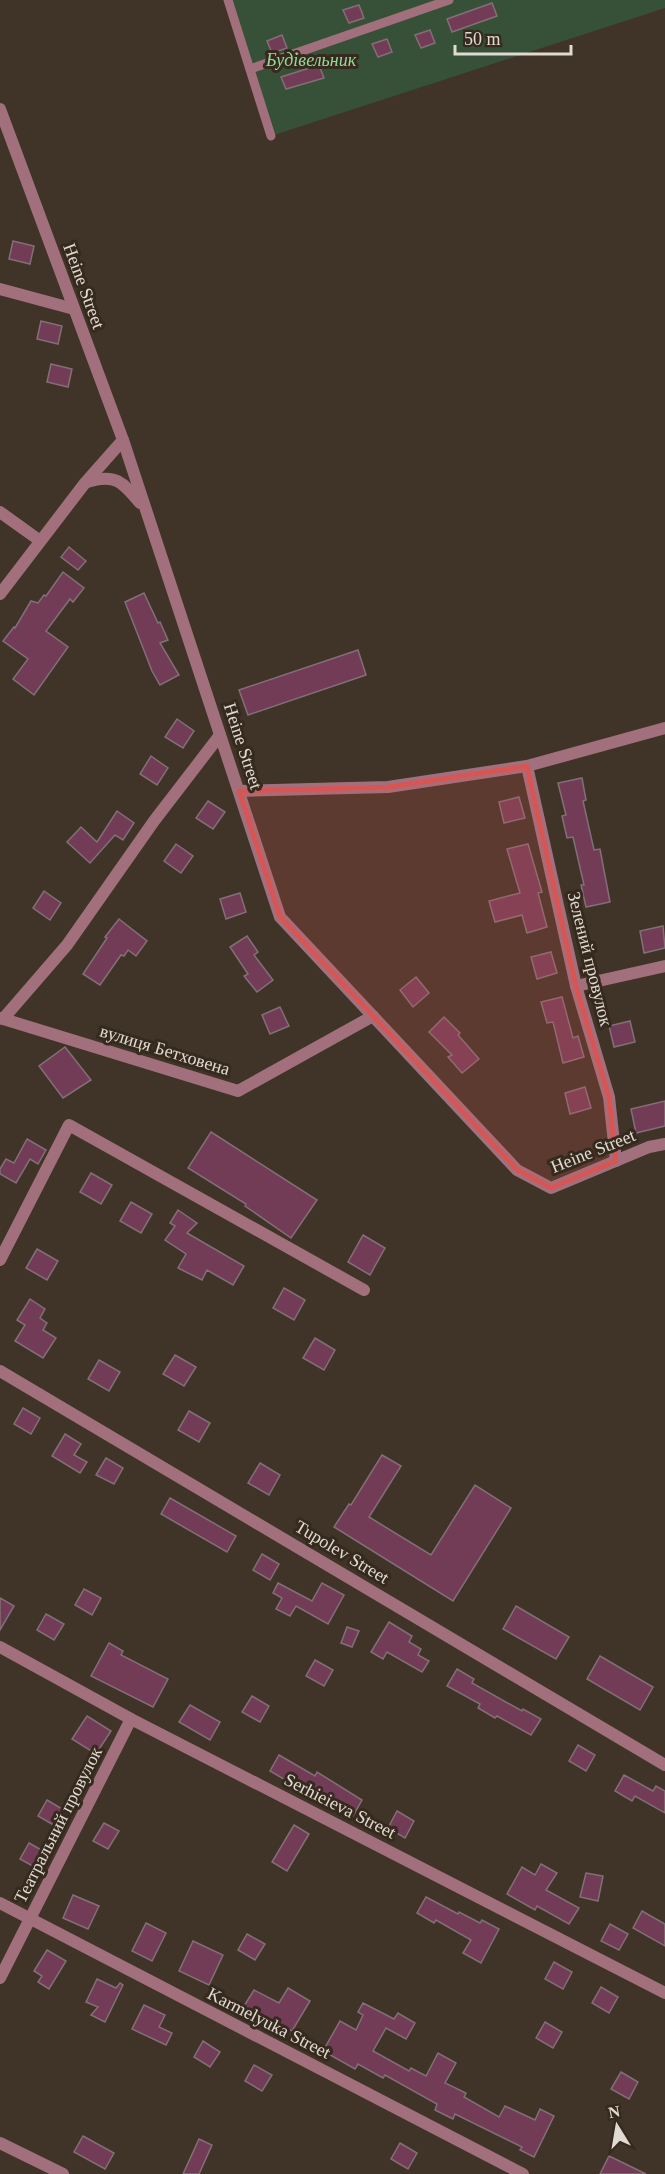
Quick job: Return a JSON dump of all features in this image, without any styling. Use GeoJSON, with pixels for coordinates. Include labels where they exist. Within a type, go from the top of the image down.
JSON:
{"type":"FeatureCollection","features":[{"type":"Feature","properties":{"kind":"street","name":"Heine Street"},"geometry":{"type":"LineString","coordinates":[[0,109],[123,440],[280,917],[517,1170],[551,1188],[649,1147],[665,1144]]}},
{"type":"Feature","properties":{"kind":"street"},"geometry":{"type":"LineString","coordinates":[[0,289],[74,309]]}},
{"type":"Feature","properties":{"kind":"street"},"geometry":{"type":"LineString","coordinates":[[0,594],[39,540],[123,440]]}},
{"type":"Feature","properties":{"kind":"street"},"geometry":{"type":"LineString","coordinates":[[85,483],[100,478],[113,478],[126,485],[146,511]]}},
{"type":"Feature","properties":{"kind":"street"},"geometry":{"type":"LineString","coordinates":[[0,512],[39,540]]}},
{"type":"Feature","properties":{"kind":"street"},"geometry":{"type":"LineString","coordinates":[[239,791],[388,787],[527,766],[665,728]]}},
{"type":"Feature","properties":{"kind":"street"},"geometry":{"type":"LineString","coordinates":[[1,1019],[67,945],[154,821],[220,735]]}},
{"type":"Feature","properties":{"kind":"street","name":"Зелений провулок"},"geometry":{"type":"LineString","coordinates":[[527,766],[576,986],[609,1097],[616,1161]]}},
{"type":"Feature","properties":{"kind":"street"},"geometry":{"type":"LineString","coordinates":[[576,986],[665,966]]}},
{"type":"Feature","properties":{"kind":"street","name":"вулиця Бетховена"},"geometry":{"type":"LineString","coordinates":[[1,1019],[238,1091],[373,1016]]}},
{"type":"Feature","properties":{"kind":"street"},"geometry":{"type":"LineString","coordinates":[[0,1260],[69,1125],[364,1290]]}},
{"type":"Feature","properties":{"kind":"street","name":"Tupolev Street"},"geometry":{"type":"LineString","coordinates":[[0,1371],[665,1765]]}},
{"type":"Feature","properties":{"kind":"street","name":"Serhieieva Street"},"geometry":{"type":"LineString","coordinates":[[0,1647],[131,1719],[665,1993]]}},
{"type":"Feature","properties":{"kind":"street","name":"Театральний провулок"},"geometry":{"type":"LineString","coordinates":[[0,1978],[131,1719]]}},
{"type":"Feature","properties":{"kind":"street","name":"Karmelyuka Street"},"geometry":{"type":"LineString","coordinates":[[0,1903],[523,2174]]}},
{"type":"Feature","properties":{"kind":"street"},"geometry":{"type":"LineString","coordinates":[[0,2143],[63,2174]]}},
{"type":"Feature","properties":{"kind":"lane"},"geometry":{"type":"LineString","coordinates":[[228,0],[272,135]]}},
{"type":"Feature","properties":{"kind":"lane"},"geometry":{"type":"LineString","coordinates":[[250,69],[449,0]]}},
{"type":"Feature","properties":{"kind":"highlighted area"},"geometry":{"type":"Polygon","coordinates":[[[527,766],[576,986],[609,1097],[616,1161],[551,1188],[517,1170],[280,917],[239,791],[388,787],[527,766]]]}},
{"type":"Feature","properties":{"kind":"green space","name":"Будівельник"},"geometry":{"type":"Polygon","coordinates":[[[228,0],[665,0],[665,8],[271,136],[228,0]]]}},
{"type":"Feature","properties":{"kind":"building"},"geometry":{"type":"Polygon","coordinates":[[[492,3],[497,16],[452,32],[447,19],[492,3]]]}},
{"type":"Feature","properties":{"kind":"building"},"geometry":{"type":"Polygon","coordinates":[[[359,5],[364,18],[349,23],[343,10],[359,5]]]}},
{"type":"Feature","properties":{"kind":"building"},"geometry":{"type":"Polygon","coordinates":[[[430,30],[435,43],[421,48],[415,35],[430,30]]]}},
{"type":"Feature","properties":{"kind":"building"},"geometry":{"type":"Polygon","coordinates":[[[282,35],[287,48],[272,53],[267,41],[282,35]]]}},
{"type":"Feature","properties":{"kind":"building"},"geometry":{"type":"Polygon","coordinates":[[[387,39],[392,52],[378,57],[372,44],[387,39]]]}},
{"type":"Feature","properties":{"kind":"building"},"geometry":{"type":"Polygon","coordinates":[[[319,65],[324,78],[286,89],[281,77],[319,65]]]}},
{"type":"Feature","properties":{"kind":"building"},"geometry":{"type":"Polygon","coordinates":[[[13,241],[34,246],[30,264],[9,259],[13,241]]]}},
{"type":"Feature","properties":{"kind":"building"},"geometry":{"type":"Polygon","coordinates":[[[41,321],[62,326],[58,344],[37,339],[41,321]]]}},
{"type":"Feature","properties":{"kind":"building"},"geometry":{"type":"Polygon","coordinates":[[[51,364],[72,369],[68,387],[47,382],[51,364]]]}},
{"type":"Feature","properties":{"kind":"building"},"geometry":{"type":"Polygon","coordinates":[[[69,547],[86,561],[78,570],[61,557],[69,547]]]}},
{"type":"Feature","properties":{"kind":"building"},"geometry":{"type":"Polygon","coordinates":[[[63,572],[84,588],[73,602],[70,599],[46,631],[68,647],[34,695],[13,679],[28,659],[3,641],[15,628],[31,601],[38,603],[44,595],[46,596],[63,572]]]}},
{"type":"Feature","properties":{"kind":"building"},"geometry":{"type":"Polygon","coordinates":[[[144,593],[168,640],[160,643],[179,675],[160,685],[152,671],[125,602],[144,593]]]}},
{"type":"Feature","properties":{"kind":"building"},"geometry":{"type":"Polygon","coordinates":[[[358,650],[366,675],[248,715],[239,690],[358,650]]]}},
{"type":"Feature","properties":{"kind":"building"},"geometry":{"type":"Polygon","coordinates":[[[177,719],[194,731],[183,748],[165,737],[177,719]]]}},
{"type":"Feature","properties":{"kind":"building"},"geometry":{"type":"Polygon","coordinates":[[[151,756],[168,768],[157,785],[140,774],[151,756]]]}},
{"type":"Feature","properties":{"kind":"building"},"geometry":{"type":"Polygon","coordinates":[[[582,778],[586,800],[583,801],[594,850],[600,849],[610,902],[586,907],[581,885],[584,885],[573,837],[567,838],[562,816],[566,815],[558,783],[582,778]]]}},
{"type":"Feature","properties":{"kind":"building"},"geometry":{"type":"Polygon","coordinates":[[[519,797],[525,818],[504,823],[499,802],[519,797]]]}},
{"type":"Feature","properties":{"kind":"building"},"geometry":{"type":"Polygon","coordinates":[[[208,801],[225,812],[213,829],[196,818],[208,801]]]}},
{"type":"Feature","properties":{"kind":"building"},"geometry":{"type":"Polygon","coordinates":[[[117,811],[134,823],[123,840],[115,835],[90,863],[67,842],[81,827],[97,842],[117,811]]]}},
{"type":"Feature","properties":{"kind":"building"},"geometry":{"type":"Polygon","coordinates":[[[176,844],[193,856],[181,873],[164,861],[176,844]]]}},
{"type":"Feature","properties":{"kind":"building"},"geometry":{"type":"Polygon","coordinates":[[[528,844],[542,892],[538,893],[547,927],[527,933],[522,915],[495,922],[489,901],[520,893],[507,849],[528,844]]]}},
{"type":"Feature","properties":{"kind":"building"},"geometry":{"type":"Polygon","coordinates":[[[44,891],[61,903],[50,920],[33,908],[44,891]]]}},
{"type":"Feature","properties":{"kind":"building"},"geometry":{"type":"Polygon","coordinates":[[[240,893],[246,912],[226,919],[220,899],[240,893]]]}},
{"type":"Feature","properties":{"kind":"building"},"geometry":{"type":"Polygon","coordinates":[[[119,919],[147,941],[136,956],[128,950],[124,956],[121,955],[100,985],[83,974],[107,938],[105,937],[119,919]]]}},
{"type":"Feature","properties":{"kind":"building"},"geometry":{"type":"Polygon","coordinates":[[[663,926],[665,948],[644,953],[640,931],[663,926]]]}},
{"type":"Feature","properties":{"kind":"building"},"geometry":{"type":"Polygon","coordinates":[[[247,936],[258,952],[254,955],[273,980],[257,992],[244,976],[248,974],[230,947],[247,936]]]}},
{"type":"Feature","properties":{"kind":"building"},"geometry":{"type":"Polygon","coordinates":[[[551,952],[557,973],[537,979],[531,957],[551,952]]]}},
{"type":"Feature","properties":{"kind":"building"},"geometry":{"type":"Polygon","coordinates":[[[416,977],[429,993],[413,1007],[400,990],[416,977]]]}},
{"type":"Feature","properties":{"kind":"building"},"geometry":{"type":"Polygon","coordinates":[[[562,997],[573,1038],[578,1036],[584,1057],[563,1063],[553,1022],[547,1023],[541,1002],[562,997]]]}},
{"type":"Feature","properties":{"kind":"building"},"geometry":{"type":"Polygon","coordinates":[[[280,1007],[289,1026],[270,1034],[262,1015],[280,1007]]]}},
{"type":"Feature","properties":{"kind":"building"},"geometry":{"type":"Polygon","coordinates":[[[444,1017],[460,1033],[458,1035],[479,1059],[462,1073],[448,1057],[452,1055],[429,1032],[444,1017]]]}},
{"type":"Feature","properties":{"kind":"building"},"geometry":{"type":"Polygon","coordinates":[[[630,1021],[635,1042],[614,1047],[609,1026],[630,1021]]]}},
{"type":"Feature","properties":{"kind":"building"},"geometry":{"type":"Polygon","coordinates":[[[65,1047],[91,1080],[63,1098],[39,1066],[65,1047]]]}},
{"type":"Feature","properties":{"kind":"building"},"geometry":{"type":"Polygon","coordinates":[[[585,1087],[591,1108],[570,1114],[565,1093],[585,1087]]]}},
{"type":"Feature","properties":{"kind":"building"},"geometry":{"type":"Polygon","coordinates":[[[665,1101],[665,1126],[636,1133],[631,1109],[665,1101]]]}},
{"type":"Feature","properties":{"kind":"building"},"geometry":{"type":"Polygon","coordinates":[[[211,1132],[317,1200],[291,1238],[245,1206],[246,1204],[188,1168],[211,1132]]]}},
{"type":"Feature","properties":{"kind":"building"},"geometry":{"type":"Polygon","coordinates":[[[27,1139],[46,1150],[38,1164],[30,1159],[16,1183],[0,1174],[0,1169],[6,1159],[14,1163],[27,1139]]]}},
{"type":"Feature","properties":{"kind":"building"},"geometry":{"type":"Polygon","coordinates":[[[91,1173],[112,1185],[101,1204],[80,1192],[91,1173]]]}},
{"type":"Feature","properties":{"kind":"building"},"geometry":{"type":"Polygon","coordinates":[[[131,1202],[152,1214],[141,1233],[120,1221],[131,1202]]]}},
{"type":"Feature","properties":{"kind":"building"},"geometry":{"type":"Polygon","coordinates":[[[178,1210],[197,1223],[187,1233],[244,1266],[233,1285],[207,1270],[202,1280],[178,1268],[186,1254],[165,1240],[175,1226],[170,1223],[178,1210]]]}},
{"type":"Feature","properties":{"kind":"building"},"geometry":{"type":"Polygon","coordinates":[[[363,1235],[385,1248],[370,1275],[348,1262],[363,1235]]]}},
{"type":"Feature","properties":{"kind":"building"},"geometry":{"type":"Polygon","coordinates":[[[37,1249],[58,1261],[47,1280],[26,1268],[37,1249]]]}},
{"type":"Feature","properties":{"kind":"building"},"geometry":{"type":"Polygon","coordinates":[[[284,1288],[305,1300],[294,1320],[273,1308],[284,1288]]]}},
{"type":"Feature","properties":{"kind":"building"},"geometry":{"type":"Polygon","coordinates":[[[30,1299],[45,1309],[40,1318],[47,1323],[43,1330],[56,1338],[43,1358],[15,1341],[25,1325],[17,1320],[30,1299]]]}},
{"type":"Feature","properties":{"kind":"building"},"geometry":{"type":"Polygon","coordinates":[[[315,1338],[335,1350],[324,1370],[303,1358],[315,1338]]]}},
{"type":"Feature","properties":{"kind":"building"},"geometry":{"type":"Polygon","coordinates":[[[175,1355],[196,1367],[184,1386],[163,1374],[175,1355]]]}},
{"type":"Feature","properties":{"kind":"building"},"geometry":{"type":"Polygon","coordinates":[[[99,1360],[120,1372],[109,1391],[88,1379],[99,1360]]]}},
{"type":"Feature","properties":{"kind":"building"},"geometry":{"type":"Polygon","coordinates":[[[23,1408],[40,1418],[31,1434],[14,1424],[23,1408]]]}},
{"type":"Feature","properties":{"kind":"building"},"geometry":{"type":"Polygon","coordinates":[[[189,1411],[210,1423],[199,1442],[178,1430],[189,1411]]]}},
{"type":"Feature","properties":{"kind":"building"},"geometry":{"type":"Polygon","coordinates":[[[65,1434],[81,1444],[74,1455],[87,1462],[80,1473],[52,1456],[65,1434]]]}},
{"type":"Feature","properties":{"kind":"building"},"geometry":{"type":"Polygon","coordinates":[[[382,1455],[401,1466],[369,1517],[431,1555],[475,1485],[511,1508],[453,1601],[334,1527],[349,1504],[351,1505],[382,1455]]]}},
{"type":"Feature","properties":{"kind":"building"},"geometry":{"type":"Polygon","coordinates":[[[106,1458],[123,1468],[114,1484],[96,1475],[106,1458]]]}},
{"type":"Feature","properties":{"kind":"building"},"geometry":{"type":"Polygon","coordinates":[[[260,1463],[280,1475],[269,1495],[248,1483],[260,1463]]]}},
{"type":"Feature","properties":{"kind":"building"},"geometry":{"type":"Polygon","coordinates":[[[170,1498],[236,1536],[227,1552],[161,1514],[170,1498]]]}},
{"type":"Feature","properties":{"kind":"building"},"geometry":{"type":"Polygon","coordinates":[[[262,1554],[279,1564],[270,1580],[253,1570],[262,1554]]]}},
{"type":"Feature","properties":{"kind":"building"},"geometry":{"type":"Polygon","coordinates":[[[278,1583],[312,1601],[322,1583],[344,1595],[328,1624],[296,1606],[290,1616],[276,1609],[282,1598],[273,1593],[278,1583]]]}},
{"type":"Feature","properties":{"kind":"building"},"geometry":{"type":"Polygon","coordinates":[[[84,1589],[101,1598],[92,1615],[75,1605],[84,1589]]]}},
{"type":"Feature","properties":{"kind":"building"},"geometry":{"type":"Polygon","coordinates":[[[0,1598],[14,1606],[0,1630],[0,1598]]]}},
{"type":"Feature","properties":{"kind":"building"},"geometry":{"type":"Polygon","coordinates":[[[516,1606],[569,1637],[556,1659],[503,1629],[516,1606]]]}},
{"type":"Feature","properties":{"kind":"building"},"geometry":{"type":"Polygon","coordinates":[[[46,1614],[64,1624],[54,1640],[37,1630],[46,1614]]]}},
{"type":"Feature","properties":{"kind":"building"},"geometry":{"type":"Polygon","coordinates":[[[389,1622],[412,1636],[409,1642],[421,1649],[418,1655],[429,1661],[422,1672],[387,1652],[383,1659],[371,1652],[389,1622]]]}},
{"type":"Feature","properties":{"kind":"building"},"geometry":{"type":"Polygon","coordinates":[[[347,1627],[359,1631],[352,1647],[341,1643],[347,1627]]]}},
{"type":"Feature","properties":{"kind":"building"},"geometry":{"type":"Polygon","coordinates":[[[109,1643],[123,1651],[121,1655],[168,1679],[153,1707],[91,1676],[109,1643]]]}},
{"type":"Feature","properties":{"kind":"building"},"geometry":{"type":"Polygon","coordinates":[[[600,1656],[653,1687],[640,1710],[587,1679],[600,1656]]]}},
{"type":"Feature","properties":{"kind":"building"},"geometry":{"type":"Polygon","coordinates":[[[315,1660],[333,1670],[324,1686],[306,1676],[315,1660]]]}},
{"type":"Feature","properties":{"kind":"building"},"geometry":{"type":"Polygon","coordinates":[[[457,1669],[474,1679],[472,1683],[541,1719],[531,1735],[497,1716],[495,1718],[478,1708],[480,1704],[447,1686],[457,1669]]]}},
{"type":"Feature","properties":{"kind":"building"},"geometry":{"type":"Polygon","coordinates":[[[252,1696],[269,1706],[260,1722],[242,1712],[252,1696]]]}},
{"type":"Feature","properties":{"kind":"building"},"geometry":{"type":"Polygon","coordinates":[[[190,1705],[220,1722],[210,1740],[179,1722],[190,1705]]]}},
{"type":"Feature","properties":{"kind":"building"},"geometry":{"type":"Polygon","coordinates":[[[87,1716],[111,1731],[96,1754],[72,1739],[87,1716]]]}},
{"type":"Feature","properties":{"kind":"building"},"geometry":{"type":"Polygon","coordinates":[[[578,1745],[595,1755],[586,1771],[569,1761],[578,1745]]]}},
{"type":"Feature","properties":{"kind":"building"},"geometry":{"type":"Polygon","coordinates":[[[279,1755],[315,1776],[317,1772],[362,1800],[353,1816],[289,1778],[287,1781],[270,1771],[279,1755]]]}},
{"type":"Feature","properties":{"kind":"building"},"geometry":{"type":"Polygon","coordinates":[[[624,1775],[653,1791],[656,1786],[665,1791],[665,1813],[635,1796],[632,1801],[615,1791],[624,1775]]]}},
{"type":"Feature","properties":{"kind":"building"},"geometry":{"type":"Polygon","coordinates":[[[47,1800],[64,1810],[55,1826],[38,1816],[47,1800]]]}},
{"type":"Feature","properties":{"kind":"building"},"geometry":{"type":"Polygon","coordinates":[[[397,1811],[414,1821],[405,1838],[388,1828],[397,1811]]]}},
{"type":"Feature","properties":{"kind":"building"},"geometry":{"type":"Polygon","coordinates":[[[104,1823],[119,1831],[108,1849],[93,1841],[104,1823]]]}},
{"type":"Feature","properties":{"kind":"building"},"geometry":{"type":"Polygon","coordinates":[[[294,1825],[309,1834],[287,1871],[272,1862],[294,1825]]]}},
{"type":"Feature","properties":{"kind":"building"},"geometry":{"type":"Polygon","coordinates":[[[29,1843],[47,1853],[38,1869],[20,1859],[29,1843]]]}},
{"type":"Feature","properties":{"kind":"building"},"geometry":{"type":"Polygon","coordinates":[[[541,1864],[557,1873],[546,1890],[579,1908],[569,1924],[537,1906],[535,1910],[507,1894],[522,1867],[535,1875],[541,1864]]]}},
{"type":"Feature","properties":{"kind":"building"},"geometry":{"type":"Polygon","coordinates":[[[586,1873],[603,1876],[598,1901],[580,1897],[586,1873]]]}},
{"type":"Feature","properties":{"kind":"building"},"geometry":{"type":"Polygon","coordinates":[[[73,1895],[99,1906],[88,1929],[63,1918],[73,1895]]]}},
{"type":"Feature","properties":{"kind":"building"},"geometry":{"type":"Polygon","coordinates":[[[426,1897],[458,1914],[459,1912],[480,1923],[482,1920],[499,1929],[481,1963],[463,1953],[471,1940],[436,1920],[434,1923],[417,1913],[426,1897]]]}},
{"type":"Feature","properties":{"kind":"building"},"geometry":{"type":"Polygon","coordinates":[[[642,1911],[665,1924],[665,1946],[633,1928],[642,1911]]]}},
{"type":"Feature","properties":{"kind":"building"},"geometry":{"type":"Polygon","coordinates":[[[146,1923],[166,1933],[152,1961],[132,1951],[146,1923]]]}},
{"type":"Feature","properties":{"kind":"building"},"geometry":{"type":"Polygon","coordinates":[[[610,1924],[628,1934],[619,1950],[601,1941],[610,1924]]]}},
{"type":"Feature","properties":{"kind":"building"},"geometry":{"type":"Polygon","coordinates":[[[247,1934],[265,1944],[255,1960],[238,1950],[247,1934]]]}},
{"type":"Feature","properties":{"kind":"building"},"geometry":{"type":"Polygon","coordinates":[[[193,1941],[223,1955],[209,1985],[179,1971],[193,1941]]]}},
{"type":"Feature","properties":{"kind":"building"},"geometry":{"type":"Polygon","coordinates":[[[47,1950],[66,1961],[49,1989],[38,1982],[42,1976],[34,1971],[47,1950]]]}},
{"type":"Feature","properties":{"kind":"building"},"geometry":{"type":"Polygon","coordinates":[[[554,1962],[572,1972],[563,1989],[545,1979],[554,1962]]]}},
{"type":"Feature","properties":{"kind":"building"},"geometry":{"type":"Polygon","coordinates":[[[97,1979],[116,1988],[120,1983],[123,1985],[105,2022],[91,2015],[98,2007],[86,2002],[97,1979]]]}},
{"type":"Feature","properties":{"kind":"building"},"geometry":{"type":"Polygon","coordinates":[[[601,1987],[618,1997],[609,2013],[592,2003],[601,1987]]]}},
{"type":"Feature","properties":{"kind":"building"},"geometry":{"type":"Polygon","coordinates":[[[288,1988],[310,2001],[292,2031],[244,2006],[254,1990],[279,2003],[288,1988]]]}},
{"type":"Feature","properties":{"kind":"building"},"geometry":{"type":"Polygon","coordinates":[[[363,2003],[394,2019],[398,2013],[415,2023],[406,2039],[386,2028],[373,2051],[409,2071],[411,2068],[426,2076],[438,2053],[456,2063],[445,2083],[466,2093],[464,2097],[499,2117],[505,2106],[535,2120],[540,2109],[554,2116],[534,2157],[520,2150],[522,2147],[455,2114],[453,2119],[435,2110],[437,2104],[385,2075],[383,2078],[358,2064],[355,2069],[323,2051],[340,2021],[356,2030],[363,2015],[358,2012],[363,2003]]]}},
{"type":"Feature","properties":{"kind":"building"},"geometry":{"type":"Polygon","coordinates":[[[144,2005],[165,2015],[159,2027],[172,2033],[166,2045],[132,2029],[144,2005]]]}},
{"type":"Feature","properties":{"kind":"building"},"geometry":{"type":"Polygon","coordinates":[[[545,2022],[562,2032],[553,2048],[536,2038],[545,2022]]]}},
{"type":"Feature","properties":{"kind":"building"},"geometry":{"type":"Polygon","coordinates":[[[203,2041],[220,2052],[210,2067],[194,2057],[203,2041]]]}},
{"type":"Feature","properties":{"kind":"building"},"geometry":{"type":"Polygon","coordinates":[[[254,2065],[272,2075],[262,2091],[245,2081],[254,2065]]]}},
{"type":"Feature","properties":{"kind":"building"},"geometry":{"type":"Polygon","coordinates":[[[621,2072],[638,2082],[629,2099],[611,2089],[621,2072]]]}},
{"type":"Feature","properties":{"kind":"building"},"geometry":{"type":"Polygon","coordinates":[[[83,2136],[114,2153],[105,2169],[74,2152],[83,2136]]]}},
{"type":"Feature","properties":{"kind":"building"},"geometry":{"type":"Polygon","coordinates":[[[199,2139],[212,2145],[199,2174],[183,2174],[199,2139]]]}},
{"type":"Feature","properties":{"kind":"building"},"geometry":{"type":"Polygon","coordinates":[[[400,2143],[417,2153],[408,2169],[391,2159],[400,2143]]]}},
{"type":"Feature","properties":{"kind":"building"},"geometry":{"type":"Polygon","coordinates":[[[609,2156],[646,2174],[600,2174],[609,2156]]]}}]}
